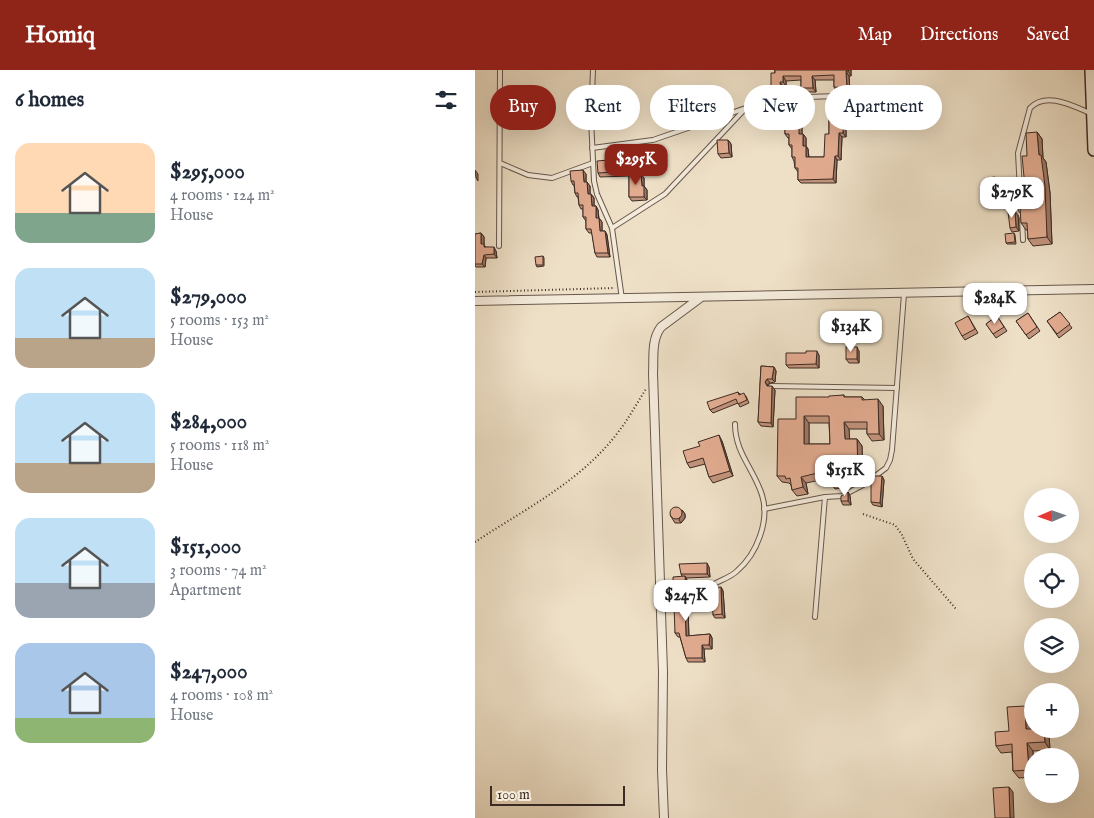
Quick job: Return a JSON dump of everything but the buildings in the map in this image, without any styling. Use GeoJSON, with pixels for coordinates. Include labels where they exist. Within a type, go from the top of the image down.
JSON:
{"type":"FeatureCollection","features":[{"type":"Feature","properties":{"kind":"main road"},"geometry":{"type":"LineString","coordinates":[[1091,70],[1094,150]]}},
{"type":"Feature","properties":{"kind":"street"},"geometry":{"type":"LineString","coordinates":[[475,301],[1094,289]]}},
{"type":"Feature","properties":{"kind":"street"},"geometry":{"type":"LineString","coordinates":[[664,818],[662,770],[663,672],[653,373],[655,338],[661,327],[700,298]]}},
{"type":"Feature","properties":{"kind":"lane"},"geometry":{"type":"LineString","coordinates":[[499,246],[500,70]]}},
{"type":"Feature","properties":{"kind":"lane"},"geometry":{"type":"LineString","coordinates":[[593,70],[591,119],[594,181],[597,194],[612,228],[622,299]]}},
{"type":"Feature","properties":{"kind":"lane"},"geometry":{"type":"LineString","coordinates":[[1023,240],[1018,152],[1030,108],[1039,102],[1058,101],[1092,114]]}},
{"type":"Feature","properties":{"kind":"lane"},"geometry":{"type":"LineString","coordinates":[[593,148],[653,140],[744,109]]}},
{"type":"Feature","properties":{"kind":"lane"},"geometry":{"type":"LineString","coordinates":[[612,228],[665,194],[744,110]]}},
{"type":"Feature","properties":{"kind":"lane"},"geometry":{"type":"LineString","coordinates":[[500,163],[528,175],[552,178],[593,163]]}},
{"type":"Feature","properties":{"kind":"lane"},"geometry":{"type":"LineString","coordinates":[[765,509],[825,497],[842,496],[863,485],[886,468],[892,450],[903,294]]}},
{"type":"Feature","properties":{"kind":"lane"},"geometry":{"type":"LineString","coordinates":[[771,386],[897,388]]}},
{"type":"Feature","properties":{"kind":"lane"},"geometry":{"type":"LineString","coordinates":[[714,584],[737,572],[751,556],[761,534],[765,509],[762,494],[735,437],[735,424]]}},
{"type":"Feature","properties":{"kind":"lane"},"geometry":{"type":"LineString","coordinates":[[815,617],[825,497]]}},
{"type":"Feature","properties":{"kind":"path"},"geometry":{"type":"LineString","coordinates":[[475,292],[621,288]]}},
{"type":"Feature","properties":{"kind":"path"},"geometry":{"type":"LineString","coordinates":[[475,542],[547,497],[593,460],[619,432],[647,387],[653,373]]}},
{"type":"Feature","properties":{"kind":"path"},"geometry":{"type":"LineString","coordinates":[[863,514],[895,525],[902,535],[913,559],[956,609]]}}]}
